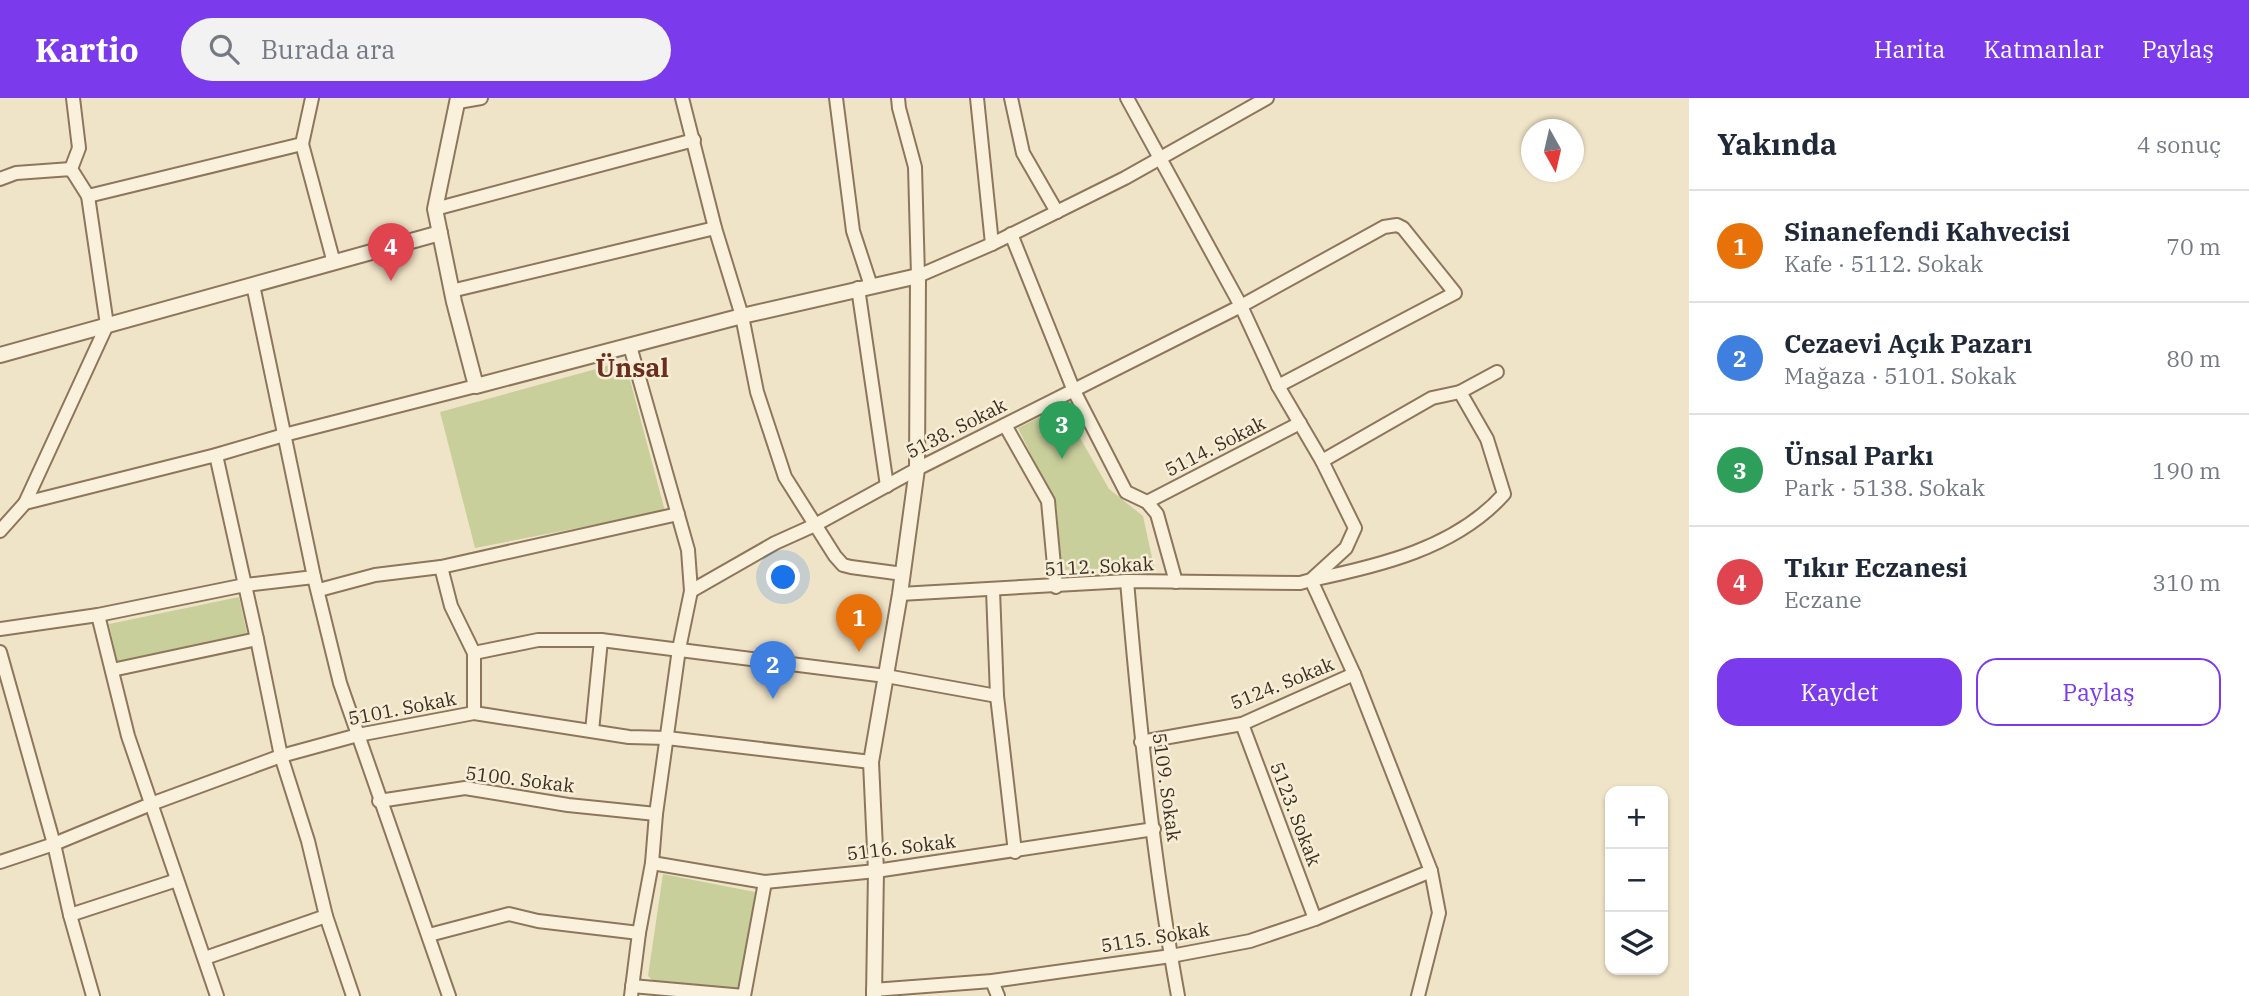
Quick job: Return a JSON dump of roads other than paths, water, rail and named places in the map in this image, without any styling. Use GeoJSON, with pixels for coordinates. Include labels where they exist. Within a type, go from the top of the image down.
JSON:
{"type":"FeatureCollection","features":[{"type":"Feature","properties":{"kind":"street"},"geometry":{"type":"LineString","coordinates":[[71,169],[79,148],[73,98]]}},
{"type":"Feature","properties":{"kind":"street"},"geometry":{"type":"LineString","coordinates":[[312,98],[302,144],[334,262]]}},
{"type":"Feature","properties":{"kind":"street"},"geometry":{"type":"LineString","coordinates":[[476,386],[451,291],[435,209],[458,100],[481,98]]}},
{"type":"Feature","properties":{"kind":"street"},"geometry":{"type":"LineString","coordinates":[[682,98],[715,228],[742,316],[757,392],[785,477],[835,556],[844,565],[903,574]]}},
{"type":"Feature","properties":{"kind":"street"},"geometry":{"type":"LineString","coordinates":[[836,98],[853,231],[864,287],[887,486]]}},
{"type":"Feature","properties":{"kind":"street"},"geometry":{"type":"LineString","coordinates":[[873,993],[876,871],[871,762],[900,594],[917,469],[918,276],[915,167],[898,98]]}},
{"type":"Feature","properties":{"kind":"street"},"geometry":{"type":"LineString","coordinates":[[977,98],[992,244]]}},
{"type":"Feature","properties":{"kind":"street"},"geometry":{"type":"LineString","coordinates":[[1011,98],[1024,153],[1057,212]]}},
{"type":"Feature","properties":{"kind":"street"},"geometry":{"type":"LineString","coordinates":[[1127,98],[1241,306],[1278,386],[1322,461],[1355,528],[1346,548],[1305,581],[1354,674],[1431,871],[1439,913],[1418,996]]}},
{"type":"Feature","properties":{"kind":"street"},"geometry":{"type":"LineString","coordinates":[[25,503],[742,316],[918,276],[1057,212],[1268,98]]}},
{"type":"Feature","properties":{"kind":"street"},"geometry":{"type":"LineString","coordinates":[[435,209],[694,140]]}},
{"type":"Feature","properties":{"kind":"street"},"geometry":{"type":"LineString","coordinates":[[88,196],[302,144]]}},
{"type":"Feature","properties":{"kind":"street"},"geometry":{"type":"LineString","coordinates":[[0,178],[16,173],[71,169]]}},
{"type":"Feature","properties":{"kind":"street"},"geometry":{"type":"LineString","coordinates":[[0,531],[25,503],[107,326],[88,196],[71,169]]}},
{"type":"Feature","properties":{"kind":"street","name":"5138. Sokak"},"geometry":{"type":"LineString","coordinates":[[691,592],[775,543],[1241,306],[1384,227],[1397,225],[1403,228],[1455,293],[1278,386]]}},
{"type":"Feature","properties":{"kind":"street"},"geometry":{"type":"LineString","coordinates":[[451,291],[715,228]]}},
{"type":"Feature","properties":{"kind":"street"},"geometry":{"type":"LineString","coordinates":[[0,355],[440,233]]}},
{"type":"Feature","properties":{"kind":"street"},"geometry":{"type":"LineString","coordinates":[[1011,234],[1074,391],[1126,492],[1147,502],[1157,514],[1176,582]]}},
{"type":"Feature","properties":{"kind":"street"},"geometry":{"type":"LineString","coordinates":[[253,285],[314,577],[340,683],[449,996]]}},
{"type":"Feature","properties":{"kind":"street"},"geometry":{"type":"LineString","coordinates":[[630,346],[688,550],[691,592],[678,649],[652,863],[631,991],[744,996],[765,882]]}},
{"type":"Feature","properties":{"kind":"street"},"geometry":{"type":"LineString","coordinates":[[1322,461],[1432,398],[1460,392],[1497,372]]}},
{"type":"Feature","properties":{"kind":"street","name":"5112. Sokak"},"geometry":{"type":"LineString","coordinates":[[900,594],[1127,581],[1305,581],[1349,572],[1406,555],[1462,530],[1488,513],[1504,494],[1488,439],[1460,392]]}},
{"type":"Feature","properties":{"kind":"street","name":"5114. Sokak"},"geometry":{"type":"LineString","coordinates":[[1147,502],[1300,423]]}},
{"type":"Feature","properties":{"kind":"street"},"geometry":{"type":"LineString","coordinates":[[1005,425],[1048,501],[1056,587]]}},
{"type":"Feature","properties":{"kind":"street"},"geometry":{"type":"LineString","coordinates":[[216,455],[281,756],[308,841],[326,916],[353,996]]}},
{"type":"Feature","properties":{"kind":"street"},"geometry":{"type":"LineString","coordinates":[[319,590],[375,575],[440,567],[678,514]]}},
{"type":"Feature","properties":{"kind":"street"},"geometry":{"type":"LineString","coordinates":[[440,567],[451,606],[474,653],[474,713]]}},
{"type":"Feature","properties":{"kind":"street"},"geometry":{"type":"LineString","coordinates":[[0,629],[98,615],[245,584],[314,577]]}},
{"type":"Feature","properties":{"kind":"street","name":"5109. Sokak"},"geometry":{"type":"LineString","coordinates":[[1127,581],[1141,742],[1178,996]]}},
{"type":"Feature","properties":{"kind":"street"},"geometry":{"type":"LineString","coordinates":[[993,590],[998,696],[1015,852]]}},
{"type":"Feature","properties":{"kind":"street"},"geometry":{"type":"LineString","coordinates":[[98,615],[128,736],[217,996]]}},
{"type":"Feature","properties":{"kind":"street"},"geometry":{"type":"LineString","coordinates":[[111,670],[257,639]]}},
{"type":"Feature","properties":{"kind":"street"},"geometry":{"type":"LineString","coordinates":[[474,653],[538,640],[601,640],[886,676],[998,696]]}},
{"type":"Feature","properties":{"kind":"street"},"geometry":{"type":"LineString","coordinates":[[592,731],[601,640]]}},
{"type":"Feature","properties":{"kind":"street"},"geometry":{"type":"LineString","coordinates":[[0,652],[93,996]]}},
{"type":"Feature","properties":{"kind":"street","name":"5124. Sokak"},"geometry":{"type":"LineString","coordinates":[[1141,742],[1242,723],[1354,674]]}},
{"type":"Feature","properties":{"kind":"street","name":"5101. Sokak"},"geometry":{"type":"LineString","coordinates":[[0,862],[54,844],[151,804],[281,756],[358,735],[474,713],[629,737],[667,738],[871,762]]}},
{"type":"Feature","properties":{"kind":"street","name":"5123. Sokak"},"geometry":{"type":"LineString","coordinates":[[1242,723],[1315,919]]}},
{"type":"Feature","properties":{"kind":"street","name":"5100. Sokak"},"geometry":{"type":"LineString","coordinates":[[379,801],[465,788],[568,805],[656,814]]}},
{"type":"Feature","properties":{"kind":"street","name":"5116. Sokak"},"geometry":{"type":"LineString","coordinates":[[652,863],[765,882],[876,871],[1154,829]]}},
{"type":"Feature","properties":{"kind":"street","name":"5115. Sokak"},"geometry":{"type":"LineString","coordinates":[[873,993],[992,981],[1250,942],[1315,919],[1431,871]]}},
{"type":"Feature","properties":{"kind":"street"},"geometry":{"type":"LineString","coordinates":[[70,915],[177,880]]}},
{"type":"Feature","properties":{"kind":"street"},"geometry":{"type":"LineString","coordinates":[[429,935],[509,914],[537,921],[639,933]]}},
{"type":"Feature","properties":{"kind":"street"},"geometry":{"type":"LineString","coordinates":[[205,958],[326,916]]}},
{"type":"Feature","properties":{"kind":"street"},"geometry":{"type":"LineString","coordinates":[[992,981],[998,996]]}},
{"type":"Feature","properties":{"kind":"place","name":"Tıkır Eczanesi"},"geometry":{"type":"Point","coordinates":[391,281]}},
{"type":"Feature","properties":{"kind":"place","name":"Ünsal Parkı"},"geometry":{"type":"Point","coordinates":[1062,459]}},
{"type":"Feature","properties":{"kind":"place","name":"Sinanefendi Kahvecisi"},"geometry":{"type":"Point","coordinates":[859,652]}},
{"type":"Feature","properties":{"kind":"place","name":"Cezaevi Açık Pazarı"},"geometry":{"type":"Point","coordinates":[773,699]}},
{"type":"Feature","properties":{"kind":"district","name":"Ünsal"},"geometry":{"type":"Point","coordinates":[632,368]}}]}
